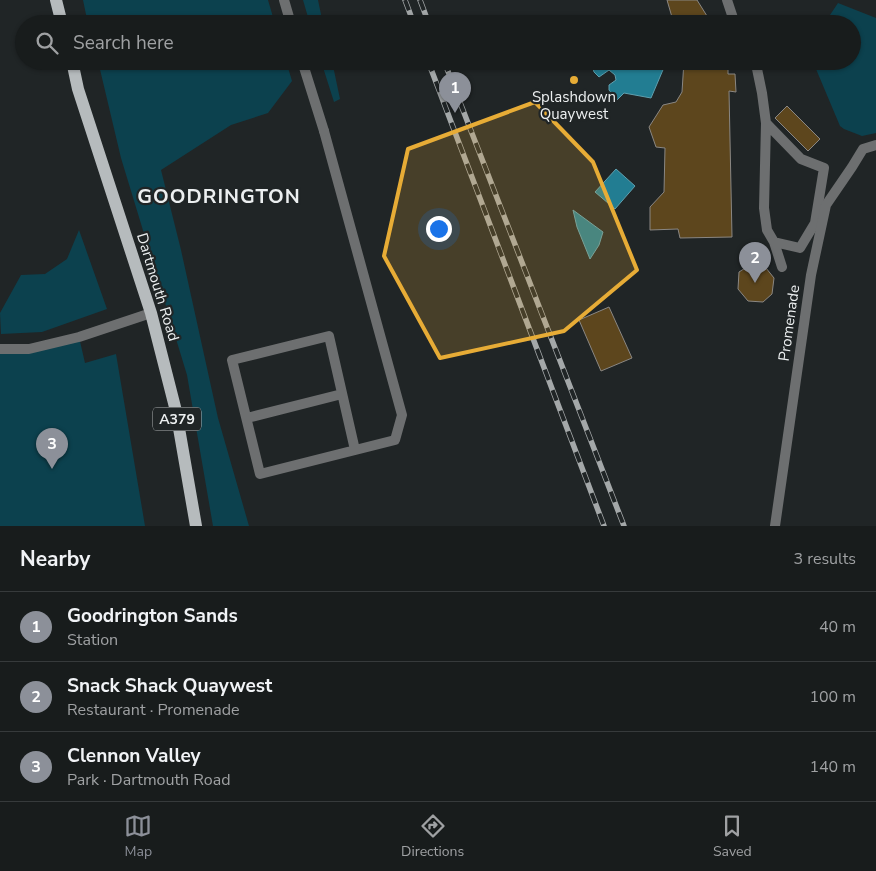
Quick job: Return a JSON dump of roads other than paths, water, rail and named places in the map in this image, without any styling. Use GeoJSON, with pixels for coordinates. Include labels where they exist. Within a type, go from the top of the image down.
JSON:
{"type":"FeatureCollection","features":[{"type":"Feature","properties":{"kind":"main road"},"geometry":{"type":"LineString","coordinates":[[56,0],[60,15]]}},
{"type":"Feature","properties":{"kind":"main road","name":"Dartmouth Road"},"geometry":{"type":"LineString","coordinates":[[74,70],[78,88],[151,313],[176,410],[196,526]]}},
{"type":"Feature","properties":{"kind":"street"},"geometry":{"type":"LineString","coordinates":[[284,0],[288,15]]}},
{"type":"Feature","properties":{"kind":"street"},"geometry":{"type":"LineString","coordinates":[[727,0],[731,15]]}},
{"type":"Feature","properties":{"kind":"street"},"geometry":{"type":"LineString","coordinates":[[305,70],[324,132],[402,416],[395,440],[356,450],[260,474],[232,360],[329,336],[356,450]]}},
{"type":"Feature","properties":{"kind":"street"},"geometry":{"type":"LineString","coordinates":[[757,70],[766,123],[764,208],[767,230],[774,242],[782,267]]}},
{"type":"Feature","properties":{"kind":"street"},"geometry":{"type":"LineString","coordinates":[[766,123],[801,159],[824,168],[815,223],[800,248],[774,242]]}},
{"type":"Feature","properties":{"kind":"street","name":"Promenade"},"geometry":{"type":"LineString","coordinates":[[775,526],[811,275],[826,205],[862,149],[876,145]]}},
{"type":"Feature","properties":{"kind":"street"},"geometry":{"type":"LineString","coordinates":[[0,349],[29,349],[79,337],[151,313]]}},
{"type":"Feature","properties":{"kind":"street"},"geometry":{"type":"LineString","coordinates":[[247,418],[342,394]]}},
{"type":"Feature","properties":{"kind":"railway"},"geometry":{"type":"LineString","coordinates":[[405,0],[411,15]]}},
{"type":"Feature","properties":{"kind":"railway"},"geometry":{"type":"LineString","coordinates":[[420,0],[426,15]]}},
{"type":"Feature","properties":{"kind":"railway"},"geometry":{"type":"LineString","coordinates":[[431,70],[604,526]]}},
{"type":"Feature","properties":{"kind":"railway"},"geometry":{"type":"LineString","coordinates":[[447,70],[624,526]]}},
{"type":"Feature","properties":{"kind":"place","name":"Splashdown Quaywest"},"geometry":{"type":"Point","coordinates":[574,80]}},
{"type":"Feature","properties":{"kind":"place","name":"Goodrington Sands"},"geometry":{"type":"Point","coordinates":[455,113]}},
{"type":"Feature","properties":{"kind":"place","name":"Snack Shack Quaywest"},"geometry":{"type":"Point","coordinates":[755,283]}},
{"type":"Feature","properties":{"kind":"place","name":"Clennon Valley"},"geometry":{"type":"Point","coordinates":[52,469]}},
{"type":"Feature","properties":{"kind":"district","name":"GOODRINGTON"},"geometry":{"type":"Point","coordinates":[219,196]}}]}
